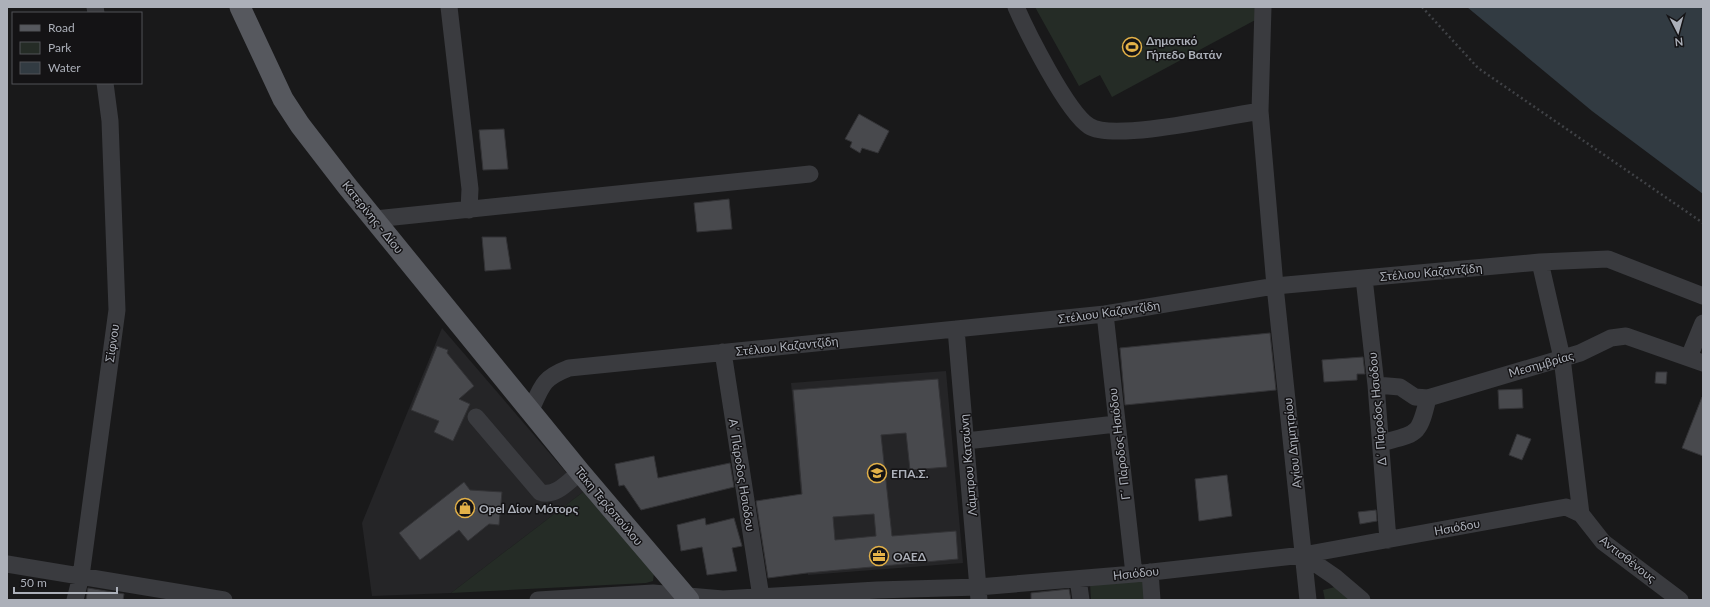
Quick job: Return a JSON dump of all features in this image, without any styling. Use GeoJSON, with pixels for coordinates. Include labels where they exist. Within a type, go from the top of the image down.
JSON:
{"type":"FeatureCollection","features":[{"type":"Feature","properties":{"kind":"main road","name":"Κατερίνης - Δίου"},"geometry":{"type":"LineString","coordinates":[[240,7],[283,99],[347,186],[531,410]]}},
{"type":"Feature","properties":{"kind":"main road","name":"Τάκη Τερζοπούλου"},"geometry":{"type":"LineString","coordinates":[[531,410],[580,472],[687,598]]}},
{"type":"Feature","properties":{"kind":"street"},"geometry":{"type":"LineString","coordinates":[[448,7],[470,190],[469,210]]}},
{"type":"Feature","properties":{"kind":"street"},"geometry":{"type":"LineString","coordinates":[[1016,7],[1057,84],[1072,108],[1089,126],[1112,132],[1140,131],[1260,111]]}},
{"type":"Feature","properties":{"kind":"street","name":"Αγίου Δημητρίου"},"geometry":{"type":"LineString","coordinates":[[1263,7],[1260,111],[1275,286],[1308,600]]}},
{"type":"Feature","properties":{"kind":"street","name":"Σίφνου"},"geometry":{"type":"LineString","coordinates":[[75,600],[80,576],[117,310],[110,120],[105,84]]}},
{"type":"Feature","properties":{"kind":"street"},"geometry":{"type":"LineString","coordinates":[[375,219],[810,174]]}},
{"type":"Feature","properties":{"kind":"street","name":"Στέλιου Καζαντζίδη"},"geometry":{"type":"LineString","coordinates":[[531,410],[544,383],[552,375],[569,368],[1104,314],[1275,286],[1540,262],[1608,259],[1703,296]]}},
{"type":"Feature","properties":{"kind":"street"},"geometry":{"type":"LineString","coordinates":[[1540,262],[1562,358],[1581,514]]}},
{"type":"Feature","properties":{"kind":"street","name":"Δ΄ Πάροδος Ησιόδου"},"geometry":{"type":"LineString","coordinates":[[1364,278],[1376,385],[1388,540]]}},
{"type":"Feature","properties":{"kind":"street","name":"Γ΄ Πάροδος Ησιόδου"},"geometry":{"type":"LineString","coordinates":[[1104,314],[1116,424],[1142,573],[1152,600]]}},
{"type":"Feature","properties":{"kind":"street"},"geometry":{"type":"LineString","coordinates":[[1696,360],[1703,323]]}},
{"type":"Feature","properties":{"kind":"street","name":"Λάμπρου Κατσώνη"},"geometry":{"type":"LineString","coordinates":[[956,329],[979,593]]}},
{"type":"Feature","properties":{"kind":"street","name":"Μεσημβρίας"},"geometry":{"type":"LineString","coordinates":[[1376,385],[1400,387],[1414,397],[1428,398],[1580,353],[1611,338],[1626,336],[1696,360]]}},
{"type":"Feature","properties":{"kind":"street","name":"Α΄ Πάροδος Ησιόδου"},"geometry":{"type":"LineString","coordinates":[[723,352],[761,598]]}},
{"type":"Feature","properties":{"kind":"street"},"geometry":{"type":"LineString","coordinates":[[1381,443],[1413,434],[1422,423],[1428,398]]}},
{"type":"Feature","properties":{"kind":"street"},"geometry":{"type":"LineString","coordinates":[[476,417],[540,492],[545,494],[551,493],[563,486],[580,472]]}},
{"type":"Feature","properties":{"kind":"street"},"geometry":{"type":"LineString","coordinates":[[966,442],[1116,424]]}},
{"type":"Feature","properties":{"kind":"street","name":"Ησιόδου"},"geometry":{"type":"LineString","coordinates":[[538,600],[653,593],[687,598],[723,599],[979,593],[1078,579],[1303,555],[1566,507],[1581,514]]}},
{"type":"Feature","properties":{"kind":"street","name":"Αντισθένους"},"geometry":{"type":"LineString","coordinates":[[1581,514],[1604,542],[1680,600]]}},
{"type":"Feature","properties":{"kind":"street"},"geometry":{"type":"LineString","coordinates":[[1303,555],[1335,577],[1362,600]]}},
{"type":"Feature","properties":{"kind":"street"},"geometry":{"type":"LineString","coordinates":[[7,564],[224,600]]}},
{"type":"Feature","properties":{"kind":"street"},"geometry":{"type":"LineString","coordinates":[[1078,579],[1081,600]]}},
{"type":"Feature","properties":{"kind":"path"},"geometry":{"type":"LineString","coordinates":[[1422,7],[1478,68],[1703,223]]}},
{"type":"Feature","properties":{"kind":"shaded area"},"geometry":{"type":"Polygon","coordinates":[[[442,328],[583,492],[451,593],[372,596],[362,523],[442,328]]]}},
{"type":"Feature","properties":{"kind":"shaded area","name":"ΕΠΑ.Σ."},"geometry":{"type":"Polygon","coordinates":[[[946,371],[963,563],[808,575],[791,383],[946,371]]]}},
{"type":"Feature","properties":{"kind":"green space","name":"Δημοτικό Γήπεδο Βατάν"},"geometry":{"type":"Polygon","coordinates":[[[1035,7],[1260,7],[1259,18],[1112,97],[1100,75],[1079,86],[1035,7]]]}},
{"type":"Feature","properties":{"kind":"green space"},"geometry":{"type":"Polygon","coordinates":[[[583,492],[654,573],[653,581],[646,583],[451,593],[583,492]]]}},
{"type":"Feature","properties":{"kind":"green space"},"geometry":{"type":"Polygon","coordinates":[[[1148,579],[1149,600],[1091,600],[1090,583],[1148,579]]]}},
{"type":"Feature","properties":{"kind":"green space"},"geometry":{"type":"Polygon","coordinates":[[[1335,587],[1350,600],[1325,600],[1323,590],[1335,587]]]}},
{"type":"Feature","properties":{"kind":"water"},"geometry":{"type":"Polygon","coordinates":[[[1467,7],[1700,7],[1703,10],[1703,194],[1592,111],[1467,7]]]}},
{"type":"Feature","properties":{"kind":"building"},"geometry":{"type":"Polygon","coordinates":[[[859,114],[889,131],[878,153],[862,148],[860,153],[850,147],[852,142],[845,139],[859,114]]]}},
{"type":"Feature","properties":{"kind":"building"},"geometry":{"type":"Polygon","coordinates":[[[504,129],[508,169],[483,170],[479,130],[504,129]]]}},
{"type":"Feature","properties":{"kind":"building"},"geometry":{"type":"Polygon","coordinates":[[[729,199],[732,229],[697,232],[694,203],[729,199]]]}},
{"type":"Feature","properties":{"kind":"building"},"geometry":{"type":"Polygon","coordinates":[[[482,237],[506,237],[511,269],[485,271],[482,237]]]}},
{"type":"Feature","properties":{"kind":"building"},"geometry":{"type":"Polygon","coordinates":[[[1270,333],[1276,390],[1125,405],[1120,348],[1270,333]]]}},
{"type":"Feature","properties":{"kind":"building"},"geometry":{"type":"Polygon","coordinates":[[[437,346],[448,350],[447,353],[474,386],[459,399],[470,404],[453,441],[434,432],[439,421],[411,410],[437,346]]]}},
{"type":"Feature","properties":{"kind":"building"},"geometry":{"type":"Polygon","coordinates":[[[1363,357],[1365,374],[1357,374],[1357,380],[1324,382],[1322,360],[1363,357]]]}},
{"type":"Feature","properties":{"kind":"building"},"geometry":{"type":"Polygon","coordinates":[[[1656,372],[1667,372],[1666,384],[1655,383],[1656,372]]]}},
{"type":"Feature","properties":{"kind":"building","name":"ΕΠΑ.Σ."},"geometry":{"type":"Polygon","coordinates":[[[938,379],[947,467],[910,470],[906,433],[881,435],[892,536],[956,531],[958,559],[768,578],[756,501],[802,494],[793,390],[938,379]],[[874,514],[833,517],[835,540],[876,536],[874,514]]]}},
{"type":"Feature","properties":{"kind":"building"},"geometry":{"type":"Polygon","coordinates":[[[1522,389],[1523,408],[1499,409],[1498,390],[1522,389]]]}},
{"type":"Feature","properties":{"kind":"building"},"geometry":{"type":"Polygon","coordinates":[[[1703,397],[1703,456],[1682,448],[1703,397]]]}},
{"type":"Feature","properties":{"kind":"building"},"geometry":{"type":"Polygon","coordinates":[[[1517,434],[1531,439],[1522,460],[1509,455],[1517,434]]]}},
{"type":"Feature","properties":{"kind":"building"},"geometry":{"type":"Polygon","coordinates":[[[654,456],[658,478],[730,463],[734,487],[641,510],[624,485],[619,486],[615,464],[654,456]]]}},
{"type":"Feature","properties":{"kind":"building"},"geometry":{"type":"Polygon","coordinates":[[[1227,475],[1232,516],[1199,521],[1195,479],[1227,475]]]}},
{"type":"Feature","properties":{"kind":"building","name":"Opel Δίον Μότορς"},"geometry":{"type":"Polygon","coordinates":[[[464,482],[470,490],[502,492],[499,525],[489,524],[468,541],[459,530],[420,560],[399,533],[464,482]]]}},
{"type":"Feature","properties":{"kind":"building"},"geometry":{"type":"Polygon","coordinates":[[[1376,510],[1377,521],[1360,524],[1358,512],[1376,510]]]}},
{"type":"Feature","properties":{"kind":"building"},"geometry":{"type":"Polygon","coordinates":[[[705,518],[706,525],[734,518],[742,546],[732,548],[737,571],[707,575],[702,547],[681,551],[677,525],[705,518]]]}},
{"type":"Feature","properties":{"kind":"building"},"geometry":{"type":"Polygon","coordinates":[[[88,588],[124,594],[123,600],[86,600],[88,588]]]}},
{"type":"Feature","properties":{"kind":"building"},"geometry":{"type":"Polygon","coordinates":[[[1069,589],[1071,600],[1031,600],[1031,593],[1069,589]]]}},
{"type":"Feature","properties":{"kind":"place","name":"Δημοτικό Γήπεδο Βατάν"},"geometry":{"type":"Point","coordinates":[1132,47]}},
{"type":"Feature","properties":{"kind":"place","name":"ΕΠΑ.Σ."},"geometry":{"type":"Point","coordinates":[877,473]}},
{"type":"Feature","properties":{"kind":"place","name":"Opel Δίον Μότορς"},"geometry":{"type":"Point","coordinates":[465,508]}},
{"type":"Feature","properties":{"kind":"place","name":"ΟΑΕΔ"},"geometry":{"type":"Point","coordinates":[879,556]}}]}
